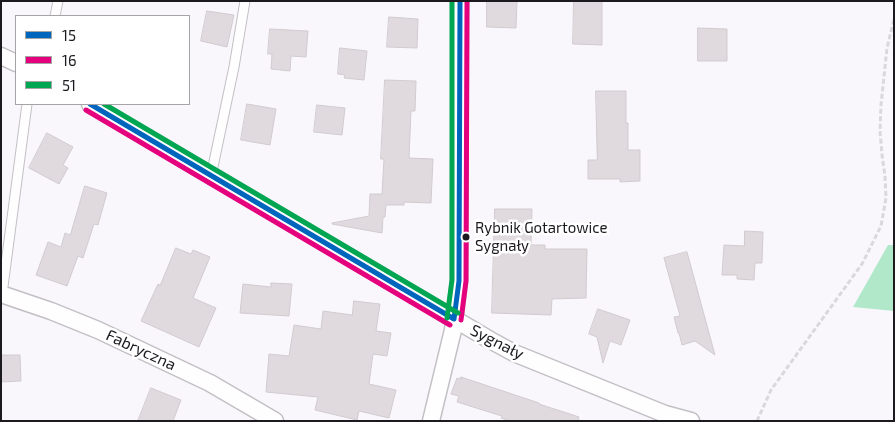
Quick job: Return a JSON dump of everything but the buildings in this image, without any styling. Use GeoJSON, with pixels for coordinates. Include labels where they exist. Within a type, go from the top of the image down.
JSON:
{"type":"FeatureCollection","features":[{"type":"Feature","properties":{"kind":"street"},"geometry":{"type":"LineString","coordinates":[[431,421],[453,330],[459,274],[460,1]]}},
{"type":"Feature","properties":{"kind":"street"},"geometry":{"type":"LineString","coordinates":[[1,56],[15,63]]}},
{"type":"Feature","properties":{"kind":"street","name":"Sygnały"},"geometry":{"type":"LineString","coordinates":[[92,105],[514,353],[665,414],[691,421]]}},
{"type":"Feature","properties":{"kind":"street","name":"Fabryczna"},"geometry":{"type":"LineString","coordinates":[[2,294],[98,330],[210,383],[275,421]]}},
{"type":"Feature","properties":{"kind":"lane"},"geometry":{"type":"LineString","coordinates":[[55,15],[58,1]]}},
{"type":"Feature","properties":{"kind":"lane"},"geometry":{"type":"LineString","coordinates":[[211,176],[234,67],[245,1]]}},
{"type":"Feature","properties":{"kind":"lane"},"geometry":{"type":"LineString","coordinates":[[2,294],[27,105]]}},
{"type":"Feature","properties":{"kind":"path"},"geometry":{"type":"LineString","coordinates":[[757,421],[771,390],[862,264],[881,226],[886,198],[886,176],[880,131],[880,104],[887,48],[894,19]]}},
{"type":"Feature","properties":{"kind":"green space"},"geometry":{"type":"Polygon","coordinates":[[[888,245],[894,245],[894,311],[853,307],[888,245]]]}},
{"type":"Feature","properties":{"kind":"transit line","name":"51"},"geometry":{"type":"LineString","coordinates":[[447,318],[452,280],[452,1]]}},
{"type":"Feature","properties":{"kind":"transit line","name":"15"},"geometry":{"type":"LineString","coordinates":[[454,319],[459,281],[460,1]]}},
{"type":"Feature","properties":{"kind":"transit line","name":"16"},"geometry":{"type":"LineString","coordinates":[[461,320],[466,281],[467,1]]}},
{"type":"Feature","properties":{"kind":"transit line","name":"15"},"geometry":{"type":"LineString","coordinates":[[92,105],[454,319]]}},
{"type":"Feature","properties":{"kind":"transit line","name":"51"},"geometry":{"type":"LineString","coordinates":[[106,105],[458,313]]}},
{"type":"Feature","properties":{"kind":"transit line","name":"16"},"geometry":{"type":"LineString","coordinates":[[86,110],[450,325]]}},
{"type":"Feature","properties":{"kind":"place","name":"Rybnik Gotartowice Sygnały"},"geometry":{"type":"Point","coordinates":[466,237]}}]}
